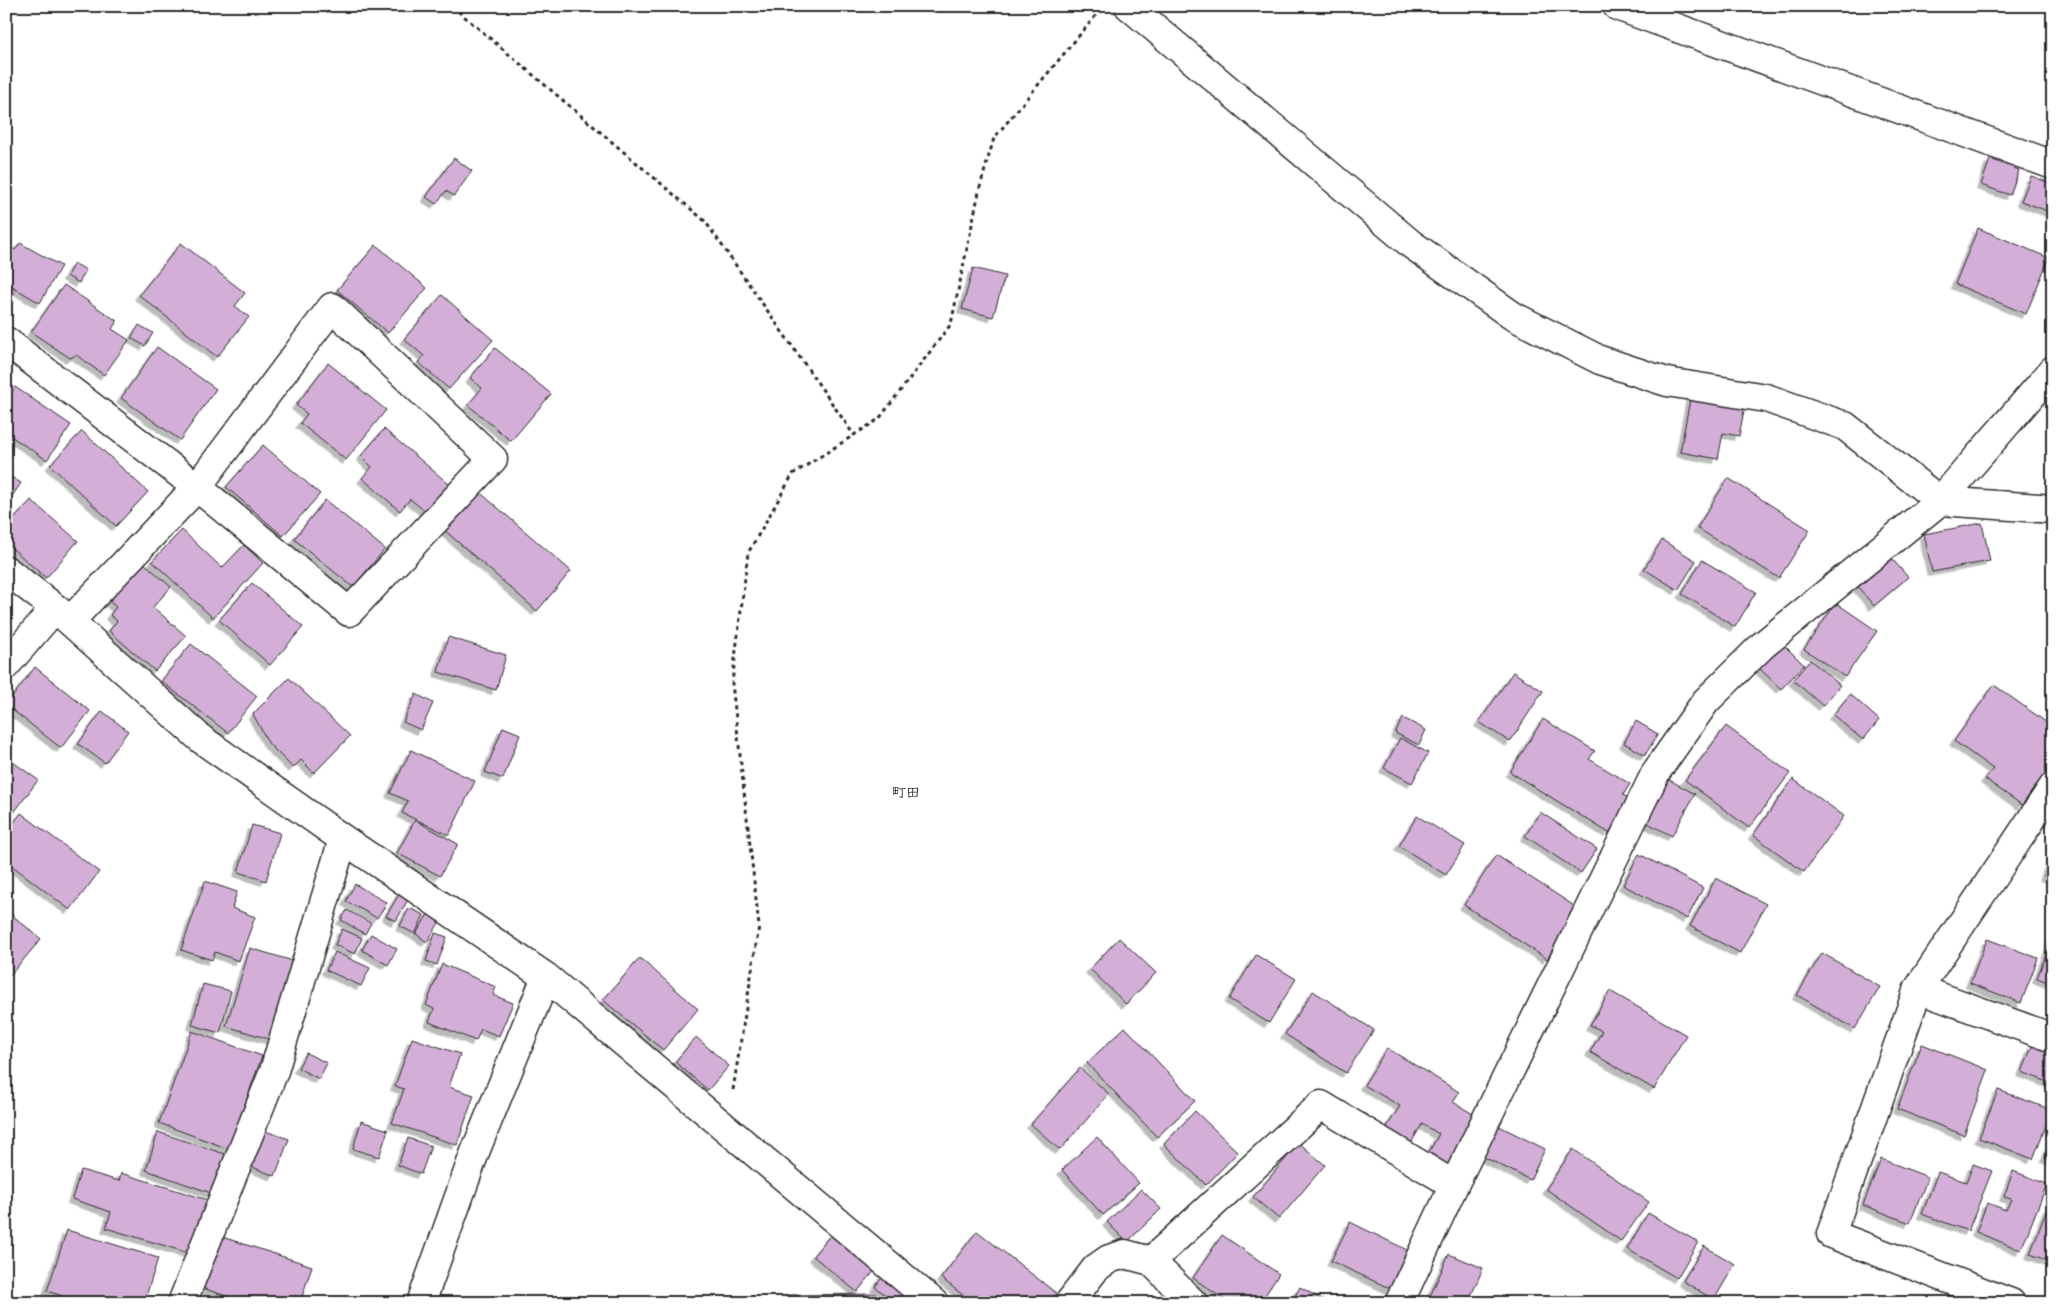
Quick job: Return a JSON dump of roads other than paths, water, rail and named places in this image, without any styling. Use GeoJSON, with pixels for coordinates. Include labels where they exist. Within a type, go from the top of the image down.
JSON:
{"type":"FeatureCollection","features":[{"type":"Feature","properties":{"kind":"street"},"geometry":{"type":"LineString","coordinates":[[1129,6],[1411,244],[1513,316],[1600,360],[1667,382],[1766,398],[1845,426],[1940,501],[2053,509]]}},
{"type":"Feature","properties":{"kind":"street"},"geometry":{"type":"LineString","coordinates":[[1617,6],[2053,166]]}},
{"type":"Feature","properties":{"kind":"street"},"geometry":{"type":"LineString","coordinates":[[6,342],[197,487],[349,612],[493,459],[332,307],[197,487],[63,615],[6,664]]}},
{"type":"Feature","properties":{"kind":"street"},"geometry":{"type":"LineString","coordinates":[[1400,1303],[1454,1185],[1656,772],[1706,701],[1763,645],[1940,501],[2053,370]]}},
{"type":"Feature","properties":{"kind":"street"},"geometry":{"type":"LineString","coordinates":[[6,570],[63,615],[202,739],[343,839],[546,977],[934,1303]]}},
{"type":"Feature","properties":{"kind":"street"},"geometry":{"type":"LineString","coordinates":[[2010,1303],[1831,1234],[1918,989],[2053,787]]}},
{"type":"Feature","properties":{"kind":"street"},"geometry":{"type":"LineString","coordinates":[[182,1303],[274,1071],[343,839]]}},
{"type":"Feature","properties":{"kind":"street"},"geometry":{"type":"LineString","coordinates":[[420,1303],[475,1152],[546,977]]}},
{"type":"Feature","properties":{"kind":"street"},"geometry":{"type":"LineString","coordinates":[[1918,989],[2053,1038]]}},
{"type":"Feature","properties":{"kind":"street"},"geometry":{"type":"LineString","coordinates":[[1151,1261],[1321,1105],[1454,1185]]}},
{"type":"Feature","properties":{"kind":"street"},"geometry":{"type":"LineString","coordinates":[[1068,1303],[1096,1268],[1109,1259],[1125,1254],[1151,1261],[1193,1303]]}},
{"type":"Feature","properties":{"kind":"district","name":"町田"},"geometry":{"type":"Point","coordinates":[906,792]}}]}
